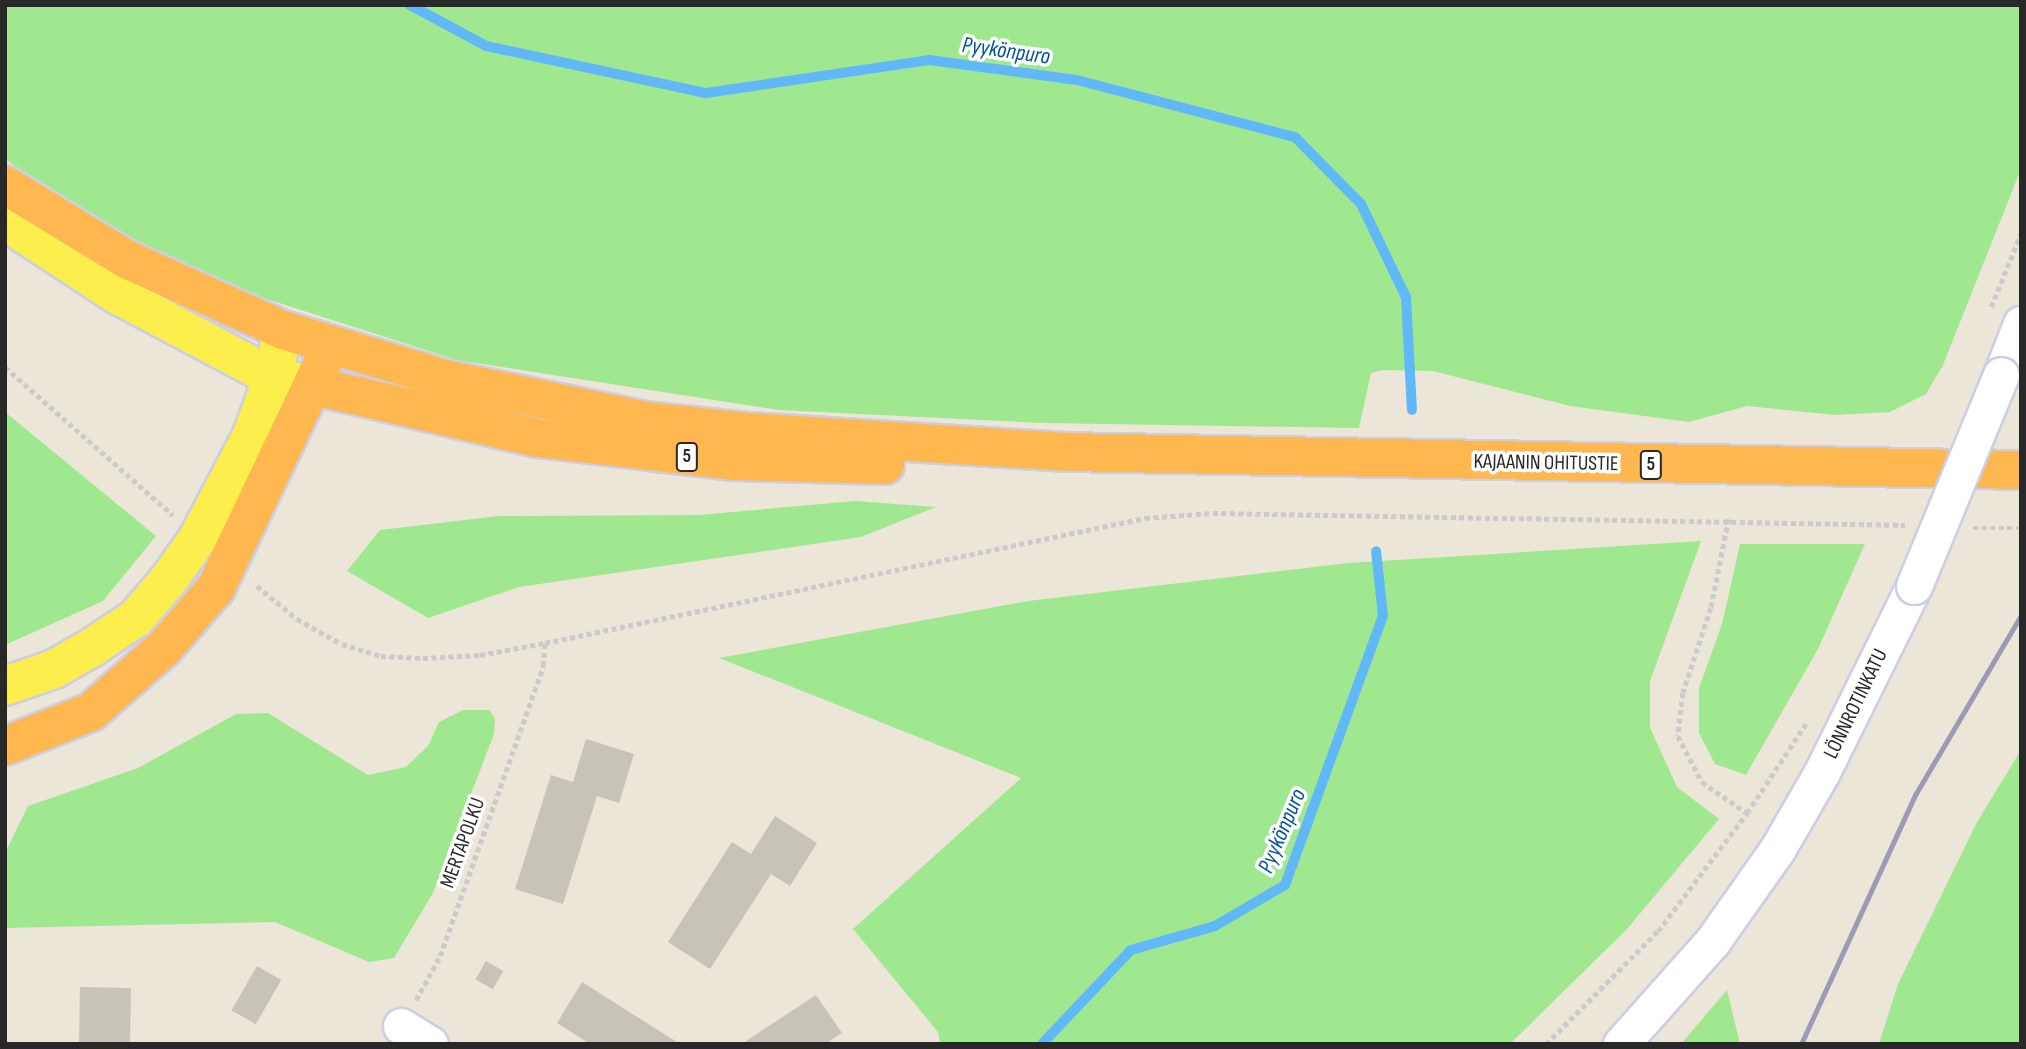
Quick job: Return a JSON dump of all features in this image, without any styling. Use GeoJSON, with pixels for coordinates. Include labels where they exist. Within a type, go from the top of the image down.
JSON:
{"type":"FeatureCollection","features":[{"type":"Feature","properties":{"kind":"highway","name":"5"},"geometry":{"type":"LineString","coordinates":[[5,185],[128,260],[283,330],[457,382],[646,421],[749,432],[1065,452]]}},
{"type":"Feature","properties":{"kind":"highway"},"geometry":{"type":"LineString","coordinates":[[5,746],[91,712],[164,648],[216,588],[285,439],[315,386],[329,344]]}},
{"type":"Feature","properties":{"kind":"highway","name":"5"},"geometry":{"type":"LineString","coordinates":[[315,386],[537,438],[734,461],[906,466],[1065,452]]}},
{"type":"Feature","properties":{"kind":"highway","name":"KAJAANIN OHITUSTIE"},"geometry":{"type":"LineString","coordinates":[[1065,452],[2021,470]]}},
{"type":"Feature","properties":{"kind":"main road","name":"5"},"geometry":{"type":"LineString","coordinates":[[5,221],[116,294],[273,377],[315,386]]}},
{"type":"Feature","properties":{"kind":"main road"},"geometry":{"type":"LineString","coordinates":[[5,686],[54,669],[91,648],[136,618],[170,578],[228,485],[273,377],[283,330]]}},
{"type":"Feature","properties":{"kind":"street","name":"LÖNNROTINKATU"},"geometry":{"type":"LineString","coordinates":[[1621,1044],[1712,942],[1777,850],[1822,772],[1914,586],[2021,324]]}},
{"type":"Feature","properties":{"kind":"path"},"geometry":{"type":"LineString","coordinates":[[1985,320],[2021,233]]}},
{"type":"Feature","properties":{"kind":"path"},"geometry":{"type":"LineString","coordinates":[[5,367],[181,522]]}},
{"type":"Feature","properties":{"kind":"path"},"geometry":{"type":"LineString","coordinates":[[257,586],[297,619],[342,644],[381,656],[480,655],[792,588],[1145,518],[1213,513],[1730,519],[1920,526]]}},
{"type":"Feature","properties":{"kind":"path"},"geometry":{"type":"LineString","coordinates":[[1730,519],[1711,608],[1683,693],[1678,736],[1702,782],[1747,813]]}},
{"type":"Feature","properties":{"kind":"path"},"geometry":{"type":"LineString","coordinates":[[1961,527],[2021,528]]}},
{"type":"Feature","properties":{"kind":"path","name":"MERTAPOLKU"},"geometry":{"type":"LineString","coordinates":[[415,1035],[440,956],[543,666],[545,643]]}},
{"type":"Feature","properties":{"kind":"path"},"geometry":{"type":"LineString","coordinates":[[1546,1044],[1658,930],[1747,813],[1812,714]]}},
{"type":"Feature","properties":{"kind":"green space"},"geometry":{"type":"Polygon","coordinates":[[[5,5],[2021,5],[2021,169],[1943,365],[1926,394],[1890,412],[1836,415],[1747,406],[1689,422],[1570,406],[1433,371],[1382,370],[1371,373],[1359,428],[1042,423],[778,410],[457,360],[245,292],[115,233],[5,159],[5,5]]]}},
{"type":"Feature","properties":{"kind":"green space"},"geometry":{"type":"Polygon","coordinates":[[[5,412],[156,536],[103,601],[5,645],[5,412]]]}},
{"type":"Feature","properties":{"kind":"green space"},"geometry":{"type":"Polygon","coordinates":[[[855,501],[936,507],[861,537],[519,587],[428,618],[347,571],[380,530],[499,516],[699,515],[855,501]]]}},
{"type":"Feature","properties":{"kind":"green space"},"geometry":{"type":"Polygon","coordinates":[[[1701,541],[1650,681],[1650,728],[1677,787],[1719,819],[1627,929],[1510,1044],[940,1044],[938,1032],[853,929],[1021,778],[719,658],[1028,601],[1348,563],[1701,541]]]}},
{"type":"Feature","properties":{"kind":"green space"},"geometry":{"type":"Polygon","coordinates":[[[1740,544],[1865,544],[1818,649],[1746,775],[1715,764],[1699,733],[1699,688],[1722,624],[1740,544]]]}},
{"type":"Feature","properties":{"kind":"green space"},"geometry":{"type":"Polygon","coordinates":[[[463,710],[489,710],[495,718],[494,734],[433,893],[394,958],[369,962],[275,922],[5,928],[5,853],[28,806],[138,768],[236,714],[268,713],[368,775],[406,767],[428,746],[439,722],[463,710]]]}},
{"type":"Feature","properties":{"kind":"green space"},"geometry":{"type":"Polygon","coordinates":[[[2021,750],[2021,1044],[1879,1044],[1898,984],[1977,822],[2021,750]]]}},
{"type":"Feature","properties":{"kind":"green space"},"geometry":{"type":"Polygon","coordinates":[[[1727,990],[1740,1044],[1681,1044],[1727,990]]]}},
{"type":"Feature","properties":{"kind":"building"},"geometry":{"type":"Polygon","coordinates":[[[586,739],[634,754],[619,803],[597,796],[563,904],[515,889],[551,775],[573,782],[586,739]]]}},
{"type":"Feature","properties":{"kind":"building"},"geometry":{"type":"Polygon","coordinates":[[[775,816],[817,843],[790,886],[771,874],[710,969],[668,942],[732,842],[751,854],[775,816]]]}},
{"type":"Feature","properties":{"kind":"building"},"geometry":{"type":"Polygon","coordinates":[[[486,961],[503,971],[493,989],[475,979],[486,961]]]}},
{"type":"Feature","properties":{"kind":"building"},"geometry":{"type":"Polygon","coordinates":[[[257,966],[281,980],[256,1024],[232,1010],[257,966]]]}},
{"type":"Feature","properties":{"kind":"building"},"geometry":{"type":"Polygon","coordinates":[[[582,982],[680,1044],[590,1044],[557,1023],[582,982]]]}},
{"type":"Feature","properties":{"kind":"building"},"geometry":{"type":"Polygon","coordinates":[[[80,987],[131,988],[130,1044],[79,1044],[80,987]]]}},
{"type":"Feature","properties":{"kind":"building"},"geometry":{"type":"Polygon","coordinates":[[[816,995],[842,1033],[825,1044],[748,1044],[746,1041],[816,995]]]}},
{"type":"Feature","properties":{"kind":"waterway","name":"Pyykönpuro"},"geometry":{"type":"LineString","coordinates":[[410,5],[486,46],[706,93],[929,60],[1077,80],[1295,137],[1361,204],[1406,297],[1412,410]]}},
{"type":"Feature","properties":{"kind":"waterway","name":"Pyykönpuro"},"geometry":{"type":"LineString","coordinates":[[1042,1044],[1131,950],[1215,926],[1285,885],[1383,616],[1376,551]]}},
{"type":"Feature","properties":{"kind":"railway"},"geometry":{"type":"LineString","coordinates":[[1801,1044],[1915,795],[2021,615]]}}]}
